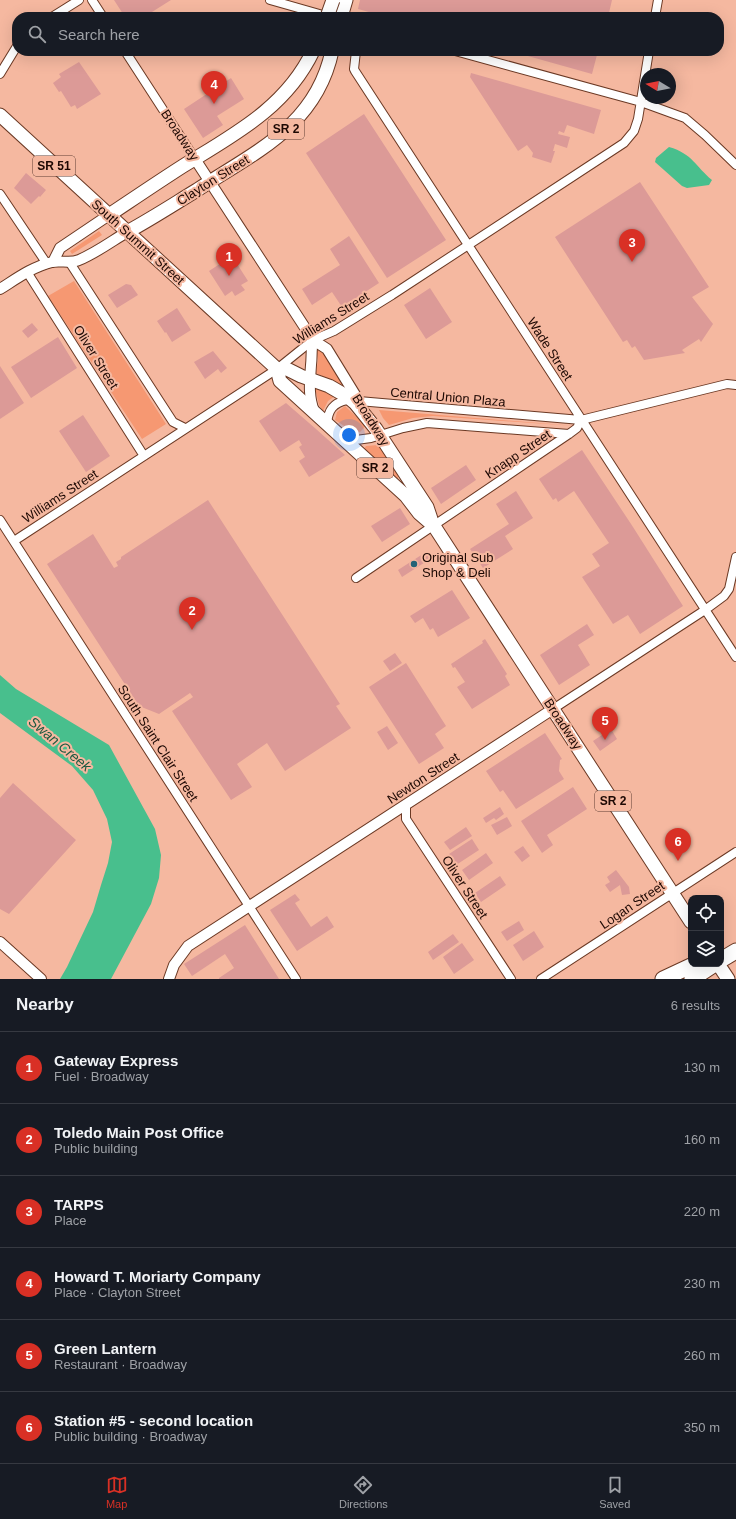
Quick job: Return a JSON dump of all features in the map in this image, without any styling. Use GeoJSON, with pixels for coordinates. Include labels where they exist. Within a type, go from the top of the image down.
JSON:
{"type":"FeatureCollection","features":[{"type":"Feature","properties":{"kind":"highway"},"geometry":{"type":"LineString","coordinates":[[724,949],[736,943]]}},
{"type":"Feature","properties":{"kind":"highway"},"geometry":{"type":"LineString","coordinates":[[724,958],[736,951]]}},
{"type":"Feature","properties":{"kind":"highway"},"geometry":{"type":"LineString","coordinates":[[668,977],[689,967]]}},
{"type":"Feature","properties":{"kind":"highway"},"geometry":{"type":"LineString","coordinates":[[692,979],[712,967]]}},
{"type":"Feature","properties":{"kind":"main road"},"geometry":{"type":"LineString","coordinates":[[329,12],[333,0]]}},
{"type":"Feature","properties":{"kind":"main road"},"geometry":{"type":"LineString","coordinates":[[342,12],[346,0]]}},
{"type":"Feature","properties":{"kind":"main road","name":"Clayton Street"},"geometry":{"type":"LineString","coordinates":[[109,216],[195,159],[243,130],[266,111],[293,83],[310,56]]}},
{"type":"Feature","properties":{"kind":"main road","name":"Clayton Street"},"geometry":{"type":"LineString","coordinates":[[127,232],[210,182],[272,142],[304,111],[322,84],[328,70],[331,56]]}},
{"type":"Feature","properties":{"kind":"main road","name":"South Summit Street"},"geometry":{"type":"LineString","coordinates":[[0,115],[277,368],[280,381],[314,412]]}},
{"type":"Feature","properties":{"kind":"main road","name":"South Summit Street"},"geometry":{"type":"LineString","coordinates":[[277,368],[287,368],[293,372],[334,388],[356,400],[378,432]]}},
{"type":"Feature","properties":{"kind":"main road","name":"Broadway"},"geometry":{"type":"LineString","coordinates":[[314,412],[406,496],[419,513],[434,526]]}},
{"type":"Feature","properties":{"kind":"main road","name":"Broadway"},"geometry":{"type":"LineString","coordinates":[[378,432],[427,507],[434,526],[688,917]]}},
{"type":"Feature","properties":{"kind":"main road"},"geometry":{"type":"LineString","coordinates":[[719,967],[728,979]]}},
{"type":"Feature","properties":{"kind":"street"},"geometry":{"type":"LineString","coordinates":[[60,12],[78,0]]}},
{"type":"Feature","properties":{"kind":"street"},"geometry":{"type":"LineString","coordinates":[[92,0],[100,12]]}},
{"type":"Feature","properties":{"kind":"street"},"geometry":{"type":"LineString","coordinates":[[270,0],[313,12]]}},
{"type":"Feature","properties":{"kind":"street"},"geometry":{"type":"LineString","coordinates":[[656,12],[658,0]]}},
{"type":"Feature","properties":{"kind":"street"},"geometry":{"type":"LineString","coordinates":[[0,74],[12,54]]}},
{"type":"Feature","properties":{"kind":"street","name":"Broadway"},"geometry":{"type":"LineString","coordinates":[[128,56],[313,340],[327,348],[356,400]]}},
{"type":"Feature","properties":{"kind":"street","name":"Wade Street"},"geometry":{"type":"LineString","coordinates":[[355,56],[354,69],[736,657]]}},
{"type":"Feature","properties":{"kind":"street"},"geometry":{"type":"LineString","coordinates":[[473,56],[640,102]]}},
{"type":"Feature","properties":{"kind":"street","name":"Williams Street"},"geometry":{"type":"LineString","coordinates":[[647,68],[649,56]]}},
{"type":"Feature","properties":{"kind":"street","name":"Williams Street"},"geometry":{"type":"LineString","coordinates":[[14,541],[277,368],[313,340],[334,331],[469,245],[624,143],[634,131],[641,104]]}},
{"type":"Feature","properties":{"kind":"street"},"geometry":{"type":"LineString","coordinates":[[646,104],[685,118],[736,165]]}},
{"type":"Feature","properties":{"kind":"street"},"geometry":{"type":"LineString","coordinates":[[0,194],[50,263]]}},
{"type":"Feature","properties":{"kind":"street","name":"Clayton Street"},"geometry":{"type":"LineString","coordinates":[[50,263],[60,248],[109,216]]}},
{"type":"Feature","properties":{"kind":"street","name":"Clayton Street"},"geometry":{"type":"LineString","coordinates":[[0,290],[27,272],[50,263],[70,263],[80,260],[127,232]]}},
{"type":"Feature","properties":{"kind":"street"},"geometry":{"type":"LineString","coordinates":[[70,263],[172,422],[185,428]]}},
{"type":"Feature","properties":{"kind":"street","name":"Oliver Street"},"geometry":{"type":"LineString","coordinates":[[27,272],[144,456]]}},
{"type":"Feature","properties":{"kind":"street"},"geometry":{"type":"LineString","coordinates":[[313,340],[309,389],[314,412]]}},
{"type":"Feature","properties":{"kind":"street"},"geometry":{"type":"LineString","coordinates":[[581,420],[727,384],[736,385]]}},
{"type":"Feature","properties":{"kind":"street","name":"Central Union Plaza"},"geometry":{"type":"LineString","coordinates":[[327,424],[328,416],[332,407],[340,401],[356,400],[581,420]]}},
{"type":"Feature","properties":{"kind":"street","name":"Knapp Street"},"geometry":{"type":"LineString","coordinates":[[356,578],[569,434],[577,428],[581,420]]}},
{"type":"Feature","properties":{"kind":"street","name":"Central Union Plaza"},"geometry":{"type":"LineString","coordinates":[[342,438],[356,440],[378,432],[411,425],[436,423],[569,434]]}},
{"type":"Feature","properties":{"kind":"street","name":"South Saint Clair Street"},"geometry":{"type":"LineString","coordinates":[[0,520],[296,979]]}},
{"type":"Feature","properties":{"kind":"street","name":"Newton Street"},"geometry":{"type":"LineString","coordinates":[[169,979],[174,965],[188,946],[705,610],[724,596],[729,589],[736,557]]}},
{"type":"Feature","properties":{"kind":"street","name":"Oliver Street"},"geometry":{"type":"LineString","coordinates":[[406,805],[406,819],[511,979]]}},
{"type":"Feature","properties":{"kind":"street","name":"Logan Street"},"geometry":{"type":"LineString","coordinates":[[541,979],[736,852]]}},
{"type":"Feature","properties":{"kind":"street"},"geometry":{"type":"LineString","coordinates":[[0,942],[39,977]]}},
{"type":"Feature","properties":{"kind":"shaded area"},"geometry":{"type":"Polygon","coordinates":[[[99,231],[102,235],[72,254],[70,251],[99,231]]]}},
{"type":"Feature","properties":{"kind":"shaded area"},"geometry":{"type":"Polygon","coordinates":[[[74,281],[166,424],[142,439],[48,296],[74,281]]]}},
{"type":"Feature","properties":{"kind":"shaded area"},"geometry":{"type":"Polygon","coordinates":[[[319,345],[344,385],[316,373],[318,360],[316,347],[319,345]]]}},
{"type":"Feature","properties":{"kind":"shaded area"},"geometry":{"type":"Polygon","coordinates":[[[315,388],[324,390],[335,396],[328,401],[323,411],[319,405],[315,388]]]}},
{"type":"Feature","properties":{"kind":"shaded area"},"geometry":{"type":"Polygon","coordinates":[[[345,406],[364,424],[364,428],[360,432],[352,431],[335,420],[337,412],[345,406]]]}},
{"type":"Feature","properties":{"kind":"shaded area"},"geometry":{"type":"Polygon","coordinates":[[[379,410],[576,426],[433,416],[413,418],[389,425],[379,410]]]}},
{"type":"Feature","properties":{"kind":"shaded area"},"geometry":{"type":"Polygon","coordinates":[[[378,445],[399,476],[397,479],[364,449],[366,446],[378,445]]]}},
{"type":"Feature","properties":{"kind":"water"},"geometry":{"type":"Polygon","coordinates":[[[669,147],[689,157],[712,180],[709,185],[687,188],[682,186],[655,162],[656,158],[669,147]]]}},
{"type":"Feature","properties":{"kind":"water","name":"Swan Creek"},"geometry":{"type":"Polygon","coordinates":[[[0,675],[16,689],[109,745],[155,829],[161,855],[159,878],[151,904],[111,979],[60,979],[93,912],[108,863],[112,842],[107,819],[93,790],[72,766],[0,713],[0,675]]]}},
{"type":"Feature","properties":{"kind":"building"},"geometry":{"type":"Polygon","coordinates":[[[114,0],[171,0],[152,12],[122,12],[114,0]]]}},
{"type":"Feature","properties":{"kind":"building"},"geometry":{"type":"Polygon","coordinates":[[[360,0],[612,0],[609,12],[369,12],[358,9],[360,0]]]}},
{"type":"Feature","properties":{"kind":"building"},"geometry":{"type":"Polygon","coordinates":[[[528,56],[597,56],[592,74],[528,56]]]}},
{"type":"Feature","properties":{"kind":"building"},"geometry":{"type":"Polygon","coordinates":[[[79,62],[101,94],[77,109],[75,105],[71,107],[61,91],[59,92],[53,83],[61,77],[59,74],[79,62]]]}},
{"type":"Feature","properties":{"kind":"building"},"geometry":{"type":"Polygon","coordinates":[[[471,73],[601,110],[594,134],[567,125],[564,133],[559,131],[558,134],[570,137],[567,148],[555,144],[553,151],[555,151],[551,163],[532,157],[533,153],[527,145],[518,151],[470,77],[471,73]]]}},
{"type":"Feature","properties":{"kind":"building"},"geometry":{"type":"Polygon","coordinates":[[[231,78],[244,99],[217,116],[223,125],[203,138],[184,109],[231,78]]]}},
{"type":"Feature","properties":{"kind":"building"},"geometry":{"type":"Polygon","coordinates":[[[364,114],[446,240],[387,278],[306,153],[364,114]]]}},
{"type":"Feature","properties":{"kind":"building"},"geometry":{"type":"Polygon","coordinates":[[[26,173],[46,190],[31,204],[14,188],[26,173]]]}},
{"type":"Feature","properties":{"kind":"building"},"geometry":{"type":"Polygon","coordinates":[[[640,182],[709,287],[692,297],[713,324],[701,342],[699,339],[682,350],[685,353],[644,360],[635,346],[632,348],[627,340],[623,342],[555,237],[640,182]]]}},
{"type":"Feature","properties":{"kind":"building"},"geometry":{"type":"Polygon","coordinates":[[[349,236],[379,283],[342,307],[332,292],[312,305],[302,289],[340,265],[330,249],[349,236]]]}},
{"type":"Feature","properties":{"kind":"building"},"geometry":{"type":"Polygon","coordinates":[[[232,256],[248,281],[241,285],[245,290],[235,296],[232,291],[225,296],[209,271],[232,256]]]}},
{"type":"Feature","properties":{"kind":"building"},"geometry":{"type":"Polygon","coordinates":[[[126,284],[131,285],[138,295],[117,308],[108,295],[126,284]]]}},
{"type":"Feature","properties":{"kind":"building"},"geometry":{"type":"Polygon","coordinates":[[[430,288],[452,322],[426,339],[404,305],[430,288]]]}},
{"type":"Feature","properties":{"kind":"building"},"geometry":{"type":"Polygon","coordinates":[[[177,308],[191,330],[172,342],[157,321],[177,308]]]}},
{"type":"Feature","properties":{"kind":"building"},"geometry":{"type":"Polygon","coordinates":[[[32,323],[38,330],[28,338],[22,331],[32,323]]]}},
{"type":"Feature","properties":{"kind":"building"},"geometry":{"type":"Polygon","coordinates":[[[58,337],[77,368],[31,398],[11,367],[58,337]]]}},
{"type":"Feature","properties":{"kind":"building"},"geometry":{"type":"Polygon","coordinates":[[[213,351],[227,368],[221,373],[218,369],[205,379],[194,362],[213,351]]]}},
{"type":"Feature","properties":{"kind":"building"},"geometry":{"type":"Polygon","coordinates":[[[0,366],[24,403],[0,419],[0,366]]]}},
{"type":"Feature","properties":{"kind":"building"},"geometry":{"type":"Polygon","coordinates":[[[286,403],[345,455],[309,477],[299,461],[305,457],[299,447],[302,445],[299,440],[280,452],[259,421],[286,403]]]}},
{"type":"Feature","properties":{"kind":"building"},"geometry":{"type":"Polygon","coordinates":[[[83,415],[110,456],[86,472],[59,431],[83,415]]]}},
{"type":"Feature","properties":{"kind":"building"},"geometry":{"type":"Polygon","coordinates":[[[582,450],[683,606],[640,634],[628,615],[613,624],[582,577],[600,566],[592,554],[609,543],[574,491],[558,502],[556,498],[553,500],[539,479],[582,450]]]}},
{"type":"Feature","properties":{"kind":"building"},"geometry":{"type":"Polygon","coordinates":[[[466,465],[476,480],[441,504],[431,488],[466,465]]]}},
{"type":"Feature","properties":{"kind":"building"},"geometry":{"type":"Polygon","coordinates":[[[516,491],[533,518],[505,536],[513,549],[483,568],[470,549],[509,524],[496,504],[516,491]]]}},
{"type":"Feature","properties":{"kind":"building"},"geometry":{"type":"Polygon","coordinates":[[[208,500],[340,704],[336,706],[351,728],[285,771],[267,743],[237,764],[252,787],[231,800],[172,711],[193,697],[190,693],[159,714],[139,706],[47,564],[93,534],[114,568],[118,566],[116,562],[121,559],[121,557],[208,500]]]}},
{"type":"Feature","properties":{"kind":"building"},"geometry":{"type":"Polygon","coordinates":[[[400,508],[410,524],[382,542],[371,526],[400,508]]]}},
{"type":"Feature","properties":{"kind":"building","name":"Original Sub Shop & Deli"},"geometry":{"type":"Polygon","coordinates":[[[426,552],[430,559],[402,577],[398,570],[426,552]]]}},
{"type":"Feature","properties":{"kind":"building"},"geometry":{"type":"Polygon","coordinates":[[[452,590],[470,618],[438,637],[433,628],[430,630],[423,618],[415,623],[410,616],[452,590]]]}},
{"type":"Feature","properties":{"kind":"building"},"geometry":{"type":"Polygon","coordinates":[[[587,624],[594,635],[578,645],[590,665],[559,685],[540,655],[587,624]]]}},
{"type":"Feature","properties":{"kind":"building"},"geometry":{"type":"Polygon","coordinates":[[[485,639],[507,674],[505,676],[510,685],[472,709],[457,687],[465,682],[455,667],[453,668],[451,664],[483,643],[482,641],[485,639]]]}},
{"type":"Feature","properties":{"kind":"building"},"geometry":{"type":"Polygon","coordinates":[[[395,653],[402,663],[390,671],[383,661],[395,653]]]}},
{"type":"Feature","properties":{"kind":"building"},"geometry":{"type":"Polygon","coordinates":[[[406,663],[446,726],[435,734],[444,748],[419,764],[369,687],[406,663]]]}},
{"type":"Feature","properties":{"kind":"building"},"geometry":{"type":"Polygon","coordinates":[[[387,726],[398,743],[388,750],[377,732],[387,726]]]}},
{"type":"Feature","properties":{"kind":"building"},"geometry":{"type":"Polygon","coordinates":[[[611,729],[617,739],[600,751],[593,741],[611,729]]]}},
{"type":"Feature","properties":{"kind":"building"},"geometry":{"type":"Polygon","coordinates":[[[545,733],[562,759],[560,760],[559,771],[564,779],[516,809],[503,790],[500,792],[486,771],[545,733]]]}},
{"type":"Feature","properties":{"kind":"building"},"geometry":{"type":"Polygon","coordinates":[[[13,783],[76,840],[9,914],[0,909],[0,798],[13,783]]]}},
{"type":"Feature","properties":{"kind":"building"},"geometry":{"type":"Polygon","coordinates":[[[573,787],[587,809],[547,835],[553,845],[542,853],[521,821],[573,787]]]}},
{"type":"Feature","properties":{"kind":"building"},"geometry":{"type":"Polygon","coordinates":[[[500,807],[504,814],[496,820],[494,818],[486,823],[483,818],[500,807]]]}},
{"type":"Feature","properties":{"kind":"building"},"geometry":{"type":"Polygon","coordinates":[[[507,817],[512,826],[497,835],[491,825],[507,817]]]}},
{"type":"Feature","properties":{"kind":"building"},"geometry":{"type":"Polygon","coordinates":[[[466,827],[472,836],[450,850],[444,842],[466,827]]]}},
{"type":"Feature","properties":{"kind":"building"},"geometry":{"type":"Polygon","coordinates":[[[472,839],[479,850],[456,865],[449,854],[472,839]]]}},
{"type":"Feature","properties":{"kind":"building"},"geometry":{"type":"Polygon","coordinates":[[[523,846],[530,856],[522,862],[514,852],[523,846]]]}},
{"type":"Feature","properties":{"kind":"building"},"geometry":{"type":"Polygon","coordinates":[[[486,853],[493,863],[469,880],[462,870],[486,853]]]}},
{"type":"Feature","properties":{"kind":"building"},"geometry":{"type":"Polygon","coordinates":[[[616,870],[629,887],[630,894],[622,895],[620,885],[610,892],[605,885],[610,882],[607,877],[616,870]]]}},
{"type":"Feature","properties":{"kind":"building"},"geometry":{"type":"Polygon","coordinates":[[[500,876],[506,885],[481,902],[475,893],[500,876]]]}},
{"type":"Feature","properties":{"kind":"building"},"geometry":{"type":"Polygon","coordinates":[[[295,894],[300,900],[295,903],[311,927],[327,916],[334,927],[297,951],[270,910],[295,894]]]}},
{"type":"Feature","properties":{"kind":"building"},"geometry":{"type":"Polygon","coordinates":[[[519,921],[524,930],[507,941],[501,932],[519,921]]]}},
{"type":"Feature","properties":{"kind":"building"},"geometry":{"type":"Polygon","coordinates":[[[245,925],[279,979],[219,979],[234,968],[225,954],[192,976],[184,964],[245,925]]]}},
{"type":"Feature","properties":{"kind":"building"},"geometry":{"type":"Polygon","coordinates":[[[534,931],[544,947],[523,961],[513,945],[534,931]]]}},
{"type":"Feature","properties":{"kind":"building"},"geometry":{"type":"Polygon","coordinates":[[[453,934],[459,942],[433,960],[428,952],[453,934]]]}},
{"type":"Feature","properties":{"kind":"building"},"geometry":{"type":"Polygon","coordinates":[[[462,943],[474,960],[454,974],[443,957],[462,943]]]}},
{"type":"Feature","properties":{"kind":"place","name":"Howard T. Moriarty Company"},"geometry":{"type":"Point","coordinates":[214,104]}},
{"type":"Feature","properties":{"kind":"place","name":"TARPS"},"geometry":{"type":"Point","coordinates":[632,262]}},
{"type":"Feature","properties":{"kind":"place","name":"Gateway Express"},"geometry":{"type":"Point","coordinates":[229,276]}},
{"type":"Feature","properties":{"kind":"place","name":"Original Sub Shop & Deli"},"geometry":{"type":"Point","coordinates":[414,564]}},
{"type":"Feature","properties":{"kind":"place","name":"Toledo Main Post Office"},"geometry":{"type":"Point","coordinates":[192,630]}},
{"type":"Feature","properties":{"kind":"place","name":"Green Lantern"},"geometry":{"type":"Point","coordinates":[605,740]}},
{"type":"Feature","properties":{"kind":"place","name":"Station #5 - second location"},"geometry":{"type":"Point","coordinates":[678,861]}}]}
